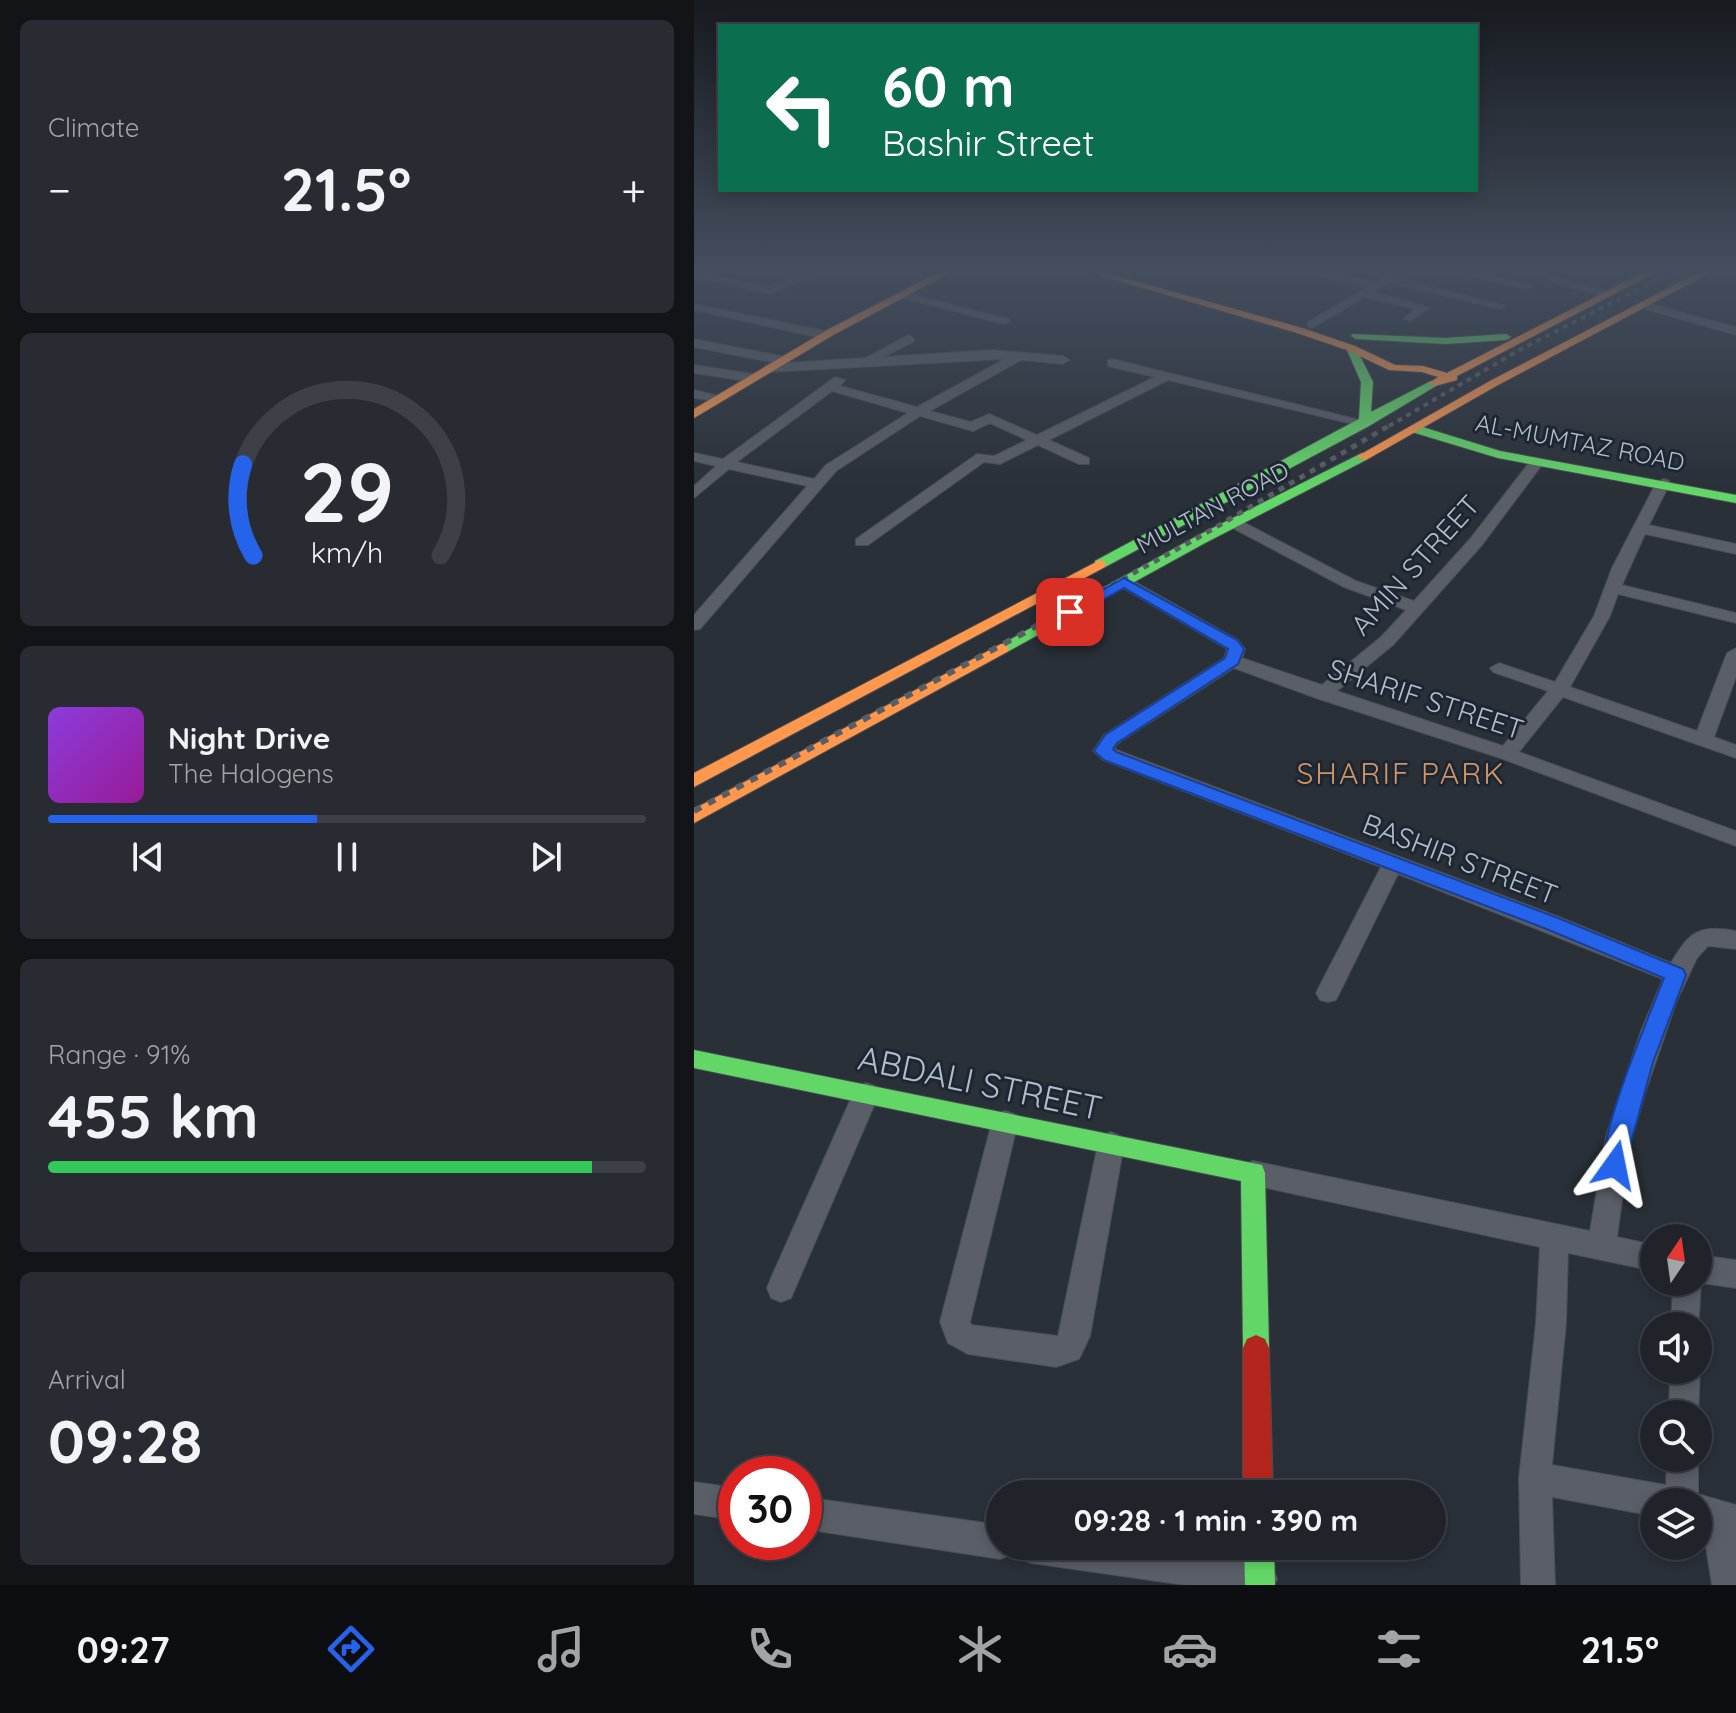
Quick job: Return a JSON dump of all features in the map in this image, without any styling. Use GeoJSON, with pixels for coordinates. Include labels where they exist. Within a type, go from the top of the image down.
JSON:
{"type":"FeatureCollection","features":[{"type":"Feature","properties":{"kind":"main road"},"geometry":{"type":"LineString","coordinates":[[694,414],[813,342]]}},
{"type":"Feature","properties":{"kind":"main road"},"geometry":{"type":"LineString","coordinates":[[1354,342],[1424,353],[1431,356],[1434,364],[1451,373],[1490,386]]}},
{"type":"Feature","properties":{"kind":"main road"},"geometry":{"type":"LineString","coordinates":[[1354,342],[1367,382],[1365,423]]}},
{"type":"Feature","properties":{"kind":"main road","name":"MULTAN ROAD"},"geometry":{"type":"LineString","coordinates":[[694,781],[1511,342]]}},
{"type":"Feature","properties":{"kind":"main road","name":"MULTAN ROAD"},"geometry":{"type":"LineString","coordinates":[[694,817],[1124,582],[1576,342]]}},
{"type":"Feature","properties":{"kind":"main road","name":"AL-MUMTAZ ROAD"},"geometry":{"type":"LineString","coordinates":[[1416,429],[1462,445],[1537,462],[1736,499]]}},
{"type":"Feature","properties":{"kind":"main road","name":"ABDALI STREET"},"geometry":{"type":"LineString","coordinates":[[694,1059],[1253,1173]]}},
{"type":"Feature","properties":{"kind":"main road"},"geometry":{"type":"LineString","coordinates":[[1253,1173],[1258,1480]]}},
{"type":"Feature","properties":{"kind":"street"},"geometry":{"type":"LineString","coordinates":[[694,494],[726,464],[864,362],[903,342]]}},
{"type":"Feature","properties":{"kind":"street"},"geometry":{"type":"LineString","coordinates":[[694,343],[776,364],[992,354],[1063,360]]}},
{"type":"Feature","properties":{"kind":"street"},"geometry":{"type":"LineString","coordinates":[[694,625],[831,468],[918,412],[1019,356]]}},
{"type":"Feature","properties":{"kind":"street"},"geometry":{"type":"LineString","coordinates":[[1112,363],[1365,423]]}},
{"type":"Feature","properties":{"kind":"street"},"geometry":{"type":"LineString","coordinates":[[694,369],[753,378]]}},
{"type":"Feature","properties":{"kind":"street"},"geometry":{"type":"LineString","coordinates":[[862,542],[982,457],[995,461],[1167,376]]}},
{"type":"Feature","properties":{"kind":"street"},"geometry":{"type":"LineString","coordinates":[[830,387],[973,427],[989,418],[1084,461]]}},
{"type":"Feature","properties":{"kind":"street"},"geometry":{"type":"LineString","coordinates":[[694,394],[720,398]]}},
{"type":"Feature","properties":{"kind":"street"},"geometry":{"type":"LineString","coordinates":[[694,457],[817,484]]}},
{"type":"Feature","properties":{"kind":"street","name":"AMIN STREET"},"geometry":{"type":"LineString","coordinates":[[1322,694],[1387,641],[1476,542],[1537,462]]}},
{"type":"Feature","properties":{"kind":"street"},"geometry":{"type":"LineString","coordinates":[[1507,754],[1558,690],[1602,616],[1663,483]]}},
{"type":"Feature","properties":{"kind":"street"},"geometry":{"type":"LineString","coordinates":[[1234,523],[1350,584],[1415,607]]}},
{"type":"Feature","properties":{"kind":"street"},"geometry":{"type":"LineString","coordinates":[[1640,528],[1736,549]]}},
{"type":"Feature","properties":{"kind":"street"},"geometry":{"type":"LineString","coordinates":[[1124,582],[1232,644],[1236,649],[1232,661]]}},
{"type":"Feature","properties":{"kind":"street"},"geometry":{"type":"LineString","coordinates":[[1613,588],[1736,618]]}},
{"type":"Feature","properties":{"kind":"street"},"geometry":{"type":"LineString","coordinates":[[1703,740],[1736,653]]}},
{"type":"Feature","properties":{"kind":"street","name":"SHARIF STREET"},"geometry":{"type":"LineString","coordinates":[[1232,661],[1322,694],[1507,754],[1736,839]]}},
{"type":"Feature","properties":{"kind":"street","name":"BASHIR STREET"},"geometry":{"type":"LineString","coordinates":[[1232,661],[1111,739],[1103,751],[1676,975]]}},
{"type":"Feature","properties":{"kind":"street"},"geometry":{"type":"LineString","coordinates":[[1499,668],[1736,752]]}},
{"type":"Feature","properties":{"kind":"street"},"geometry":{"type":"LineString","coordinates":[[1328,993],[1393,863]]}},
{"type":"Feature","properties":{"kind":"street"},"geometry":{"type":"LineString","coordinates":[[1602,1245],[1619,1138],[1642,1062],[1676,975],[1700,940],[1714,936],[1736,940]]}},
{"type":"Feature","properties":{"kind":"street"},"geometry":{"type":"LineString","coordinates":[[781,1288],[866,1094]]}},
{"type":"Feature","properties":{"kind":"street"},"geometry":{"type":"LineString","coordinates":[[1005,1122],[955,1322],[958,1333],[968,1339],[1056,1352],[1068,1348],[1075,1336],[1111,1144]]}},
{"type":"Feature","properties":{"kind":"street"},"geometry":{"type":"LineString","coordinates":[[1253,1173],[1640,1254]]}},
{"type":"Feature","properties":{"kind":"street"},"geometry":{"type":"LineString","coordinates":[[1538,1585],[1535,1478],[1551,1323],[1554,1238]]}},
{"type":"Feature","properties":{"kind":"street"},"geometry":{"type":"LineString","coordinates":[[1712,1271],[1736,1274]]}},
{"type":"Feature","properties":{"kind":"street"},"geometry":{"type":"LineString","coordinates":[[1535,1478],[1640,1497]]}},
{"type":"Feature","properties":{"kind":"street"},"geometry":{"type":"LineString","coordinates":[[694,1498],[718,1501]]}},
{"type":"Feature","properties":{"kind":"street"},"geometry":{"type":"LineString","coordinates":[[822,1516],[986,1540]]}},
{"type":"Feature","properties":{"kind":"street"},"geometry":{"type":"LineString","coordinates":[[1717,1516],[1729,1585]]}},
{"type":"Feature","properties":{"kind":"street"},"geometry":{"type":"LineString","coordinates":[[1165,1560],[1260,1570]]}},
{"type":"Feature","properties":{"kind":"railway"},"geometry":{"type":"LineString","coordinates":[[1389,426],[1535,342]]}},
{"type":"Feature","properties":{"kind":"railway"},"geometry":{"type":"LineString","coordinates":[[1038,625],[1192,541],[1392,424]]}},
{"type":"Feature","properties":{"kind":"railway"},"geometry":{"type":"LineString","coordinates":[[694,811],[1042,623]]}},
{"type":"Feature","properties":{"kind":"traffic: fast"},"geometry":{"type":"LineString","coordinates":[[1351,348],[1367,382],[1365,423]]}},
{"type":"Feature","properties":{"kind":"traffic: fast"},"geometry":{"type":"LineString","coordinates":[[1100,564],[1435,383]]}},
{"type":"Feature","properties":{"kind":"traffic: fast"},"geometry":{"type":"LineString","coordinates":[[1416,429],[1498,454],[1736,499]]}},
{"type":"Feature","properties":{"kind":"traffic: fast"},"geometry":{"type":"LineString","coordinates":[[1001,649],[1200,540],[1362,457]]}},
{"type":"Feature","properties":{"kind":"traffic: fast"},"geometry":{"type":"LineString","coordinates":[[694,1059],[1253,1173],[1256,1348]]}},
{"type":"Feature","properties":{"kind":"traffic: fast"},"geometry":{"type":"LineString","coordinates":[[1259,1560],[1260,1585]]}},
{"type":"Feature","properties":{"kind":"traffic: slow"},"geometry":{"type":"LineString","coordinates":[[694,414],[814,342]]}},
{"type":"Feature","properties":{"kind":"traffic: slow"},"geometry":{"type":"LineString","coordinates":[[1333,342],[1393,368],[1423,369],[1453,378]]}},
{"type":"Feature","properties":{"kind":"traffic: slow"},"geometry":{"type":"LineString","coordinates":[[1435,383],[1515,342]]}},
{"type":"Feature","properties":{"kind":"traffic: slow"},"geometry":{"type":"LineString","coordinates":[[1362,457],[1572,342]]}},
{"type":"Feature","properties":{"kind":"traffic: slow"},"geometry":{"type":"LineString","coordinates":[[694,781],[1100,564]]}},
{"type":"Feature","properties":{"kind":"traffic: slow"},"geometry":{"type":"LineString","coordinates":[[694,817],[1001,649]]}},
{"type":"Feature","properties":{"kind":"traffic: jam"},"geometry":{"type":"LineString","coordinates":[[1256,1348],[1258,1480]]}},
{"type":"Feature","properties":{"kind":"district","name":"SHARIF PARK"},"geometry":{"type":"Point","coordinates":[1401,774]}},
{"type":"Feature","properties":{"kind":"route"},"geometry":{"type":"LineString","coordinates":[[1070,612],[1124,582],[1236,649],[1232,661],[1111,739],[1103,751],[1110,756],[1551,923],[1676,975],[1642,1062],[1619,1138],[1615,1165]]}}]}
